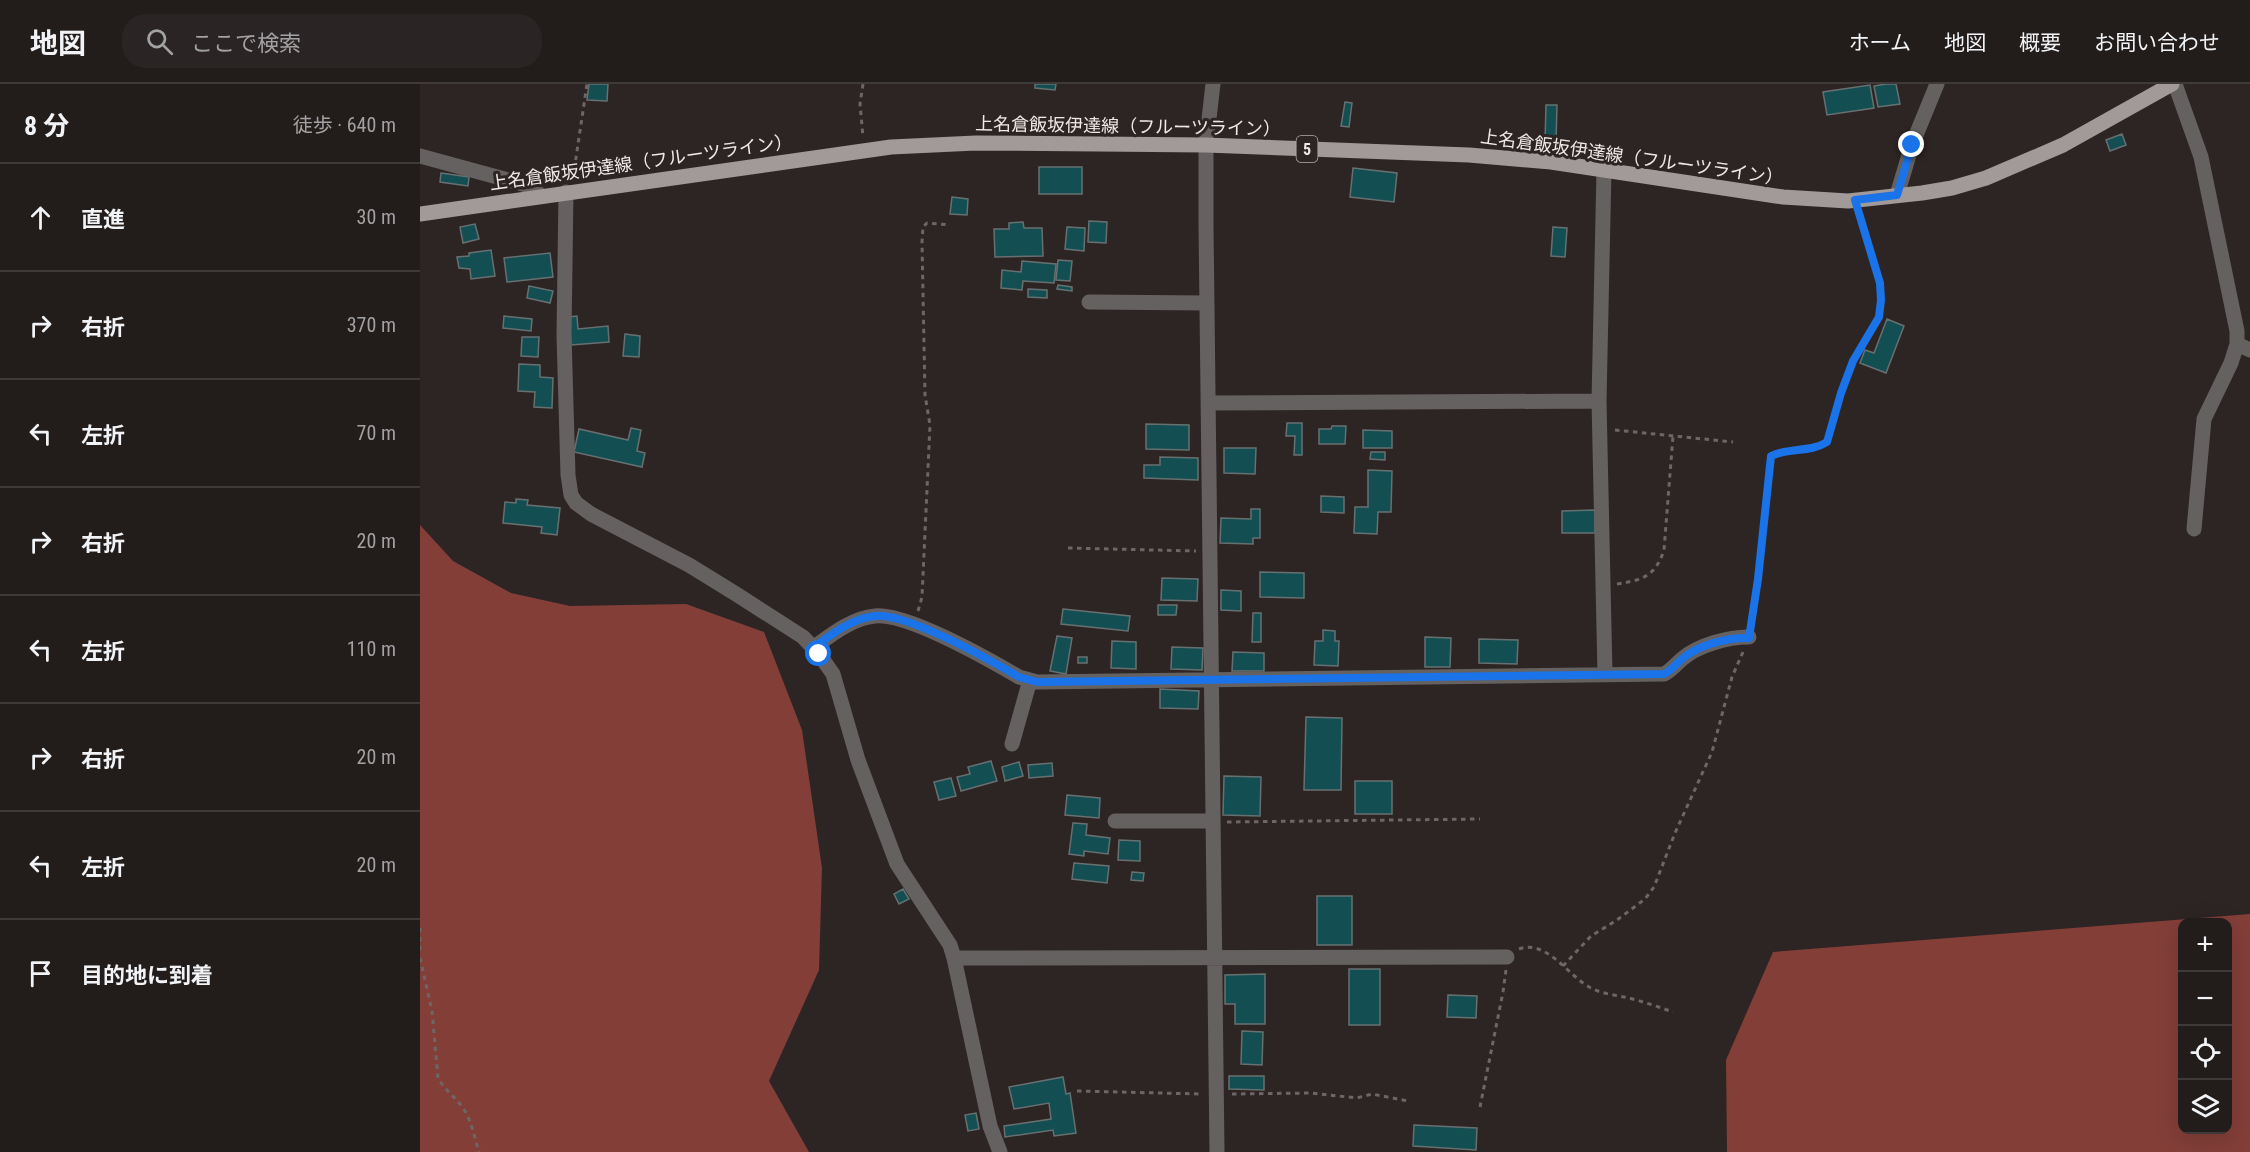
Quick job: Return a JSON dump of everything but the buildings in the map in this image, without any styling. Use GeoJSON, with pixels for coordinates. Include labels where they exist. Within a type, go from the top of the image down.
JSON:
{"type":"FeatureCollection","features":[{"type":"Feature","properties":{"kind":"main road","name":"上名倉飯坂伊達線（フルーツライン）"},"geometry":{"type":"LineString","coordinates":[[420,214],[864,150],[976,143],[1206,145],[1469,155],[1551,162],[1783,197],[1855,200],[1952,188],[2011,168],[2063,145],[2173,84]]}},
{"type":"Feature","properties":{"kind":"street"},"geometry":{"type":"LineString","coordinates":[[1214,84],[1206,145],[1217,1152]]}},
{"type":"Feature","properties":{"kind":"street"},"geometry":{"type":"LineString","coordinates":[[1897,195],[1912,145],[1937,84]]}},
{"type":"Feature","properties":{"kind":"street"},"geometry":{"type":"LineString","coordinates":[[2173,84],[2201,157],[2237,331],[2244,347],[2231,363],[2204,419],[2193,529]]}},
{"type":"Feature","properties":{"kind":"street"},"geometry":{"type":"LineString","coordinates":[[420,156],[530,186],[540,195]]}},
{"type":"Feature","properties":{"kind":"street"},"geometry":{"type":"LineString","coordinates":[[1604,170],[1599,429],[1605,674]]}},
{"type":"Feature","properties":{"kind":"street"},"geometry":{"type":"LineString","coordinates":[[568,192],[564,335],[568,475],[571,495],[576,503],[591,514],[689,565],[803,637],[833,674],[858,760],[897,864],[950,945],[990,1126],[1000,1152]]}},
{"type":"Feature","properties":{"kind":"street"},"geometry":{"type":"LineString","coordinates":[[1089,302],[1207,303]]}},
{"type":"Feature","properties":{"kind":"street"},"geometry":{"type":"LineString","coordinates":[[1208,403],[1599,401]]}},
{"type":"Feature","properties":{"kind":"street"},"geometry":{"type":"LineString","coordinates":[[813,648],[829,636],[857,621],[874,616],[889,616],[915,624],[1019,677],[1037,682],[1664,674],[1672,670],[1683,658],[1701,648],[1736,637],[1749,638]]}},
{"type":"Feature","properties":{"kind":"street"},"geometry":{"type":"LineString","coordinates":[[1012,744],[1030,680]]}},
{"type":"Feature","properties":{"kind":"street"},"geometry":{"type":"LineString","coordinates":[[1114,821],[1212,821]]}},
{"type":"Feature","properties":{"kind":"street"},"geometry":{"type":"LineString","coordinates":[[954,958],[1507,957]]}},
{"type":"Feature","properties":{"kind":"path"},"geometry":{"type":"LineString","coordinates":[[568,192],[587,84]]}},
{"type":"Feature","properties":{"kind":"path"},"geometry":{"type":"LineString","coordinates":[[863,84],[860,104],[864,150]]}},
{"type":"Feature","properties":{"kind":"path"},"geometry":{"type":"LineString","coordinates":[[1563,966],[1591,936],[1645,899],[1654,887],[1675,833],[1712,752],[1732,678],[1749,638],[1758,579],[1771,456],[1789,450],[1818,448],[1827,442],[1853,361],[1879,317],[1880,283],[1855,200]]}},
{"type":"Feature","properties":{"kind":"path"},"geometry":{"type":"LineString","coordinates":[[915,624],[922,597],[930,425],[926,395],[923,227],[927,223],[950,225]]}},
{"type":"Feature","properties":{"kind":"path"},"geometry":{"type":"LineString","coordinates":[[1599,429],[1733,442]]}},
{"type":"Feature","properties":{"kind":"path"},"geometry":{"type":"LineString","coordinates":[[1603,586],[1640,580],[1655,569],[1660,561],[1664,550],[1672,436]]}},
{"type":"Feature","properties":{"kind":"path"},"geometry":{"type":"LineString","coordinates":[[1068,548],[1210,551]]}},
{"type":"Feature","properties":{"kind":"path"},"geometry":{"type":"LineString","coordinates":[[1212,821],[1239,823],[1480,819]]}},
{"type":"Feature","properties":{"kind":"path"},"geometry":{"type":"LineString","coordinates":[[420,928],[420,957],[432,1011],[438,1078],[465,1112],[479,1152]]}},
{"type":"Feature","properties":{"kind":"path"},"geometry":{"type":"LineString","coordinates":[[1480,1107],[1503,992],[1507,957],[1515,950],[1524,947],[1546,952],[1582,982],[1597,991],[1651,1004],[1673,1012]]}},
{"type":"Feature","properties":{"kind":"path"},"geometry":{"type":"LineString","coordinates":[[1077,1091],[1216,1094],[1311,1093],[1357,1098],[1372,1094],[1408,1101]]}},
{"type":"Feature","properties":{"kind":"shaded area"},"geometry":{"type":"Polygon","coordinates":[[[420,525],[453,561],[511,593],[570,606],[686,604],[764,632],[802,730],[822,868],[819,970],[769,1081],[809,1152],[420,1152],[420,525]]]}},
{"type":"Feature","properties":{"kind":"shaded area"},"geometry":{"type":"Polygon","coordinates":[[[2250,914],[2250,1152],[1727,1152],[1726,1060],[1773,952],[2178,920],[2178,1134],[2232,1134],[2232,918],[2200,918],[2250,914]]]}},
{"type":"Feature","properties":{"kind":"route"},"geometry":{"type":"LineString","coordinates":[[819,654],[813,648],[829,636],[857,621],[874,616],[889,616],[915,624],[1019,677],[1037,682],[1664,674],[1672,670],[1683,658],[1701,648],[1736,637],[1749,638],[1758,579],[1771,456],[1789,450],[1818,448],[1827,442],[1853,361],[1879,317],[1880,283],[1855,200],[1897,195],[1912,145]]}}]}
